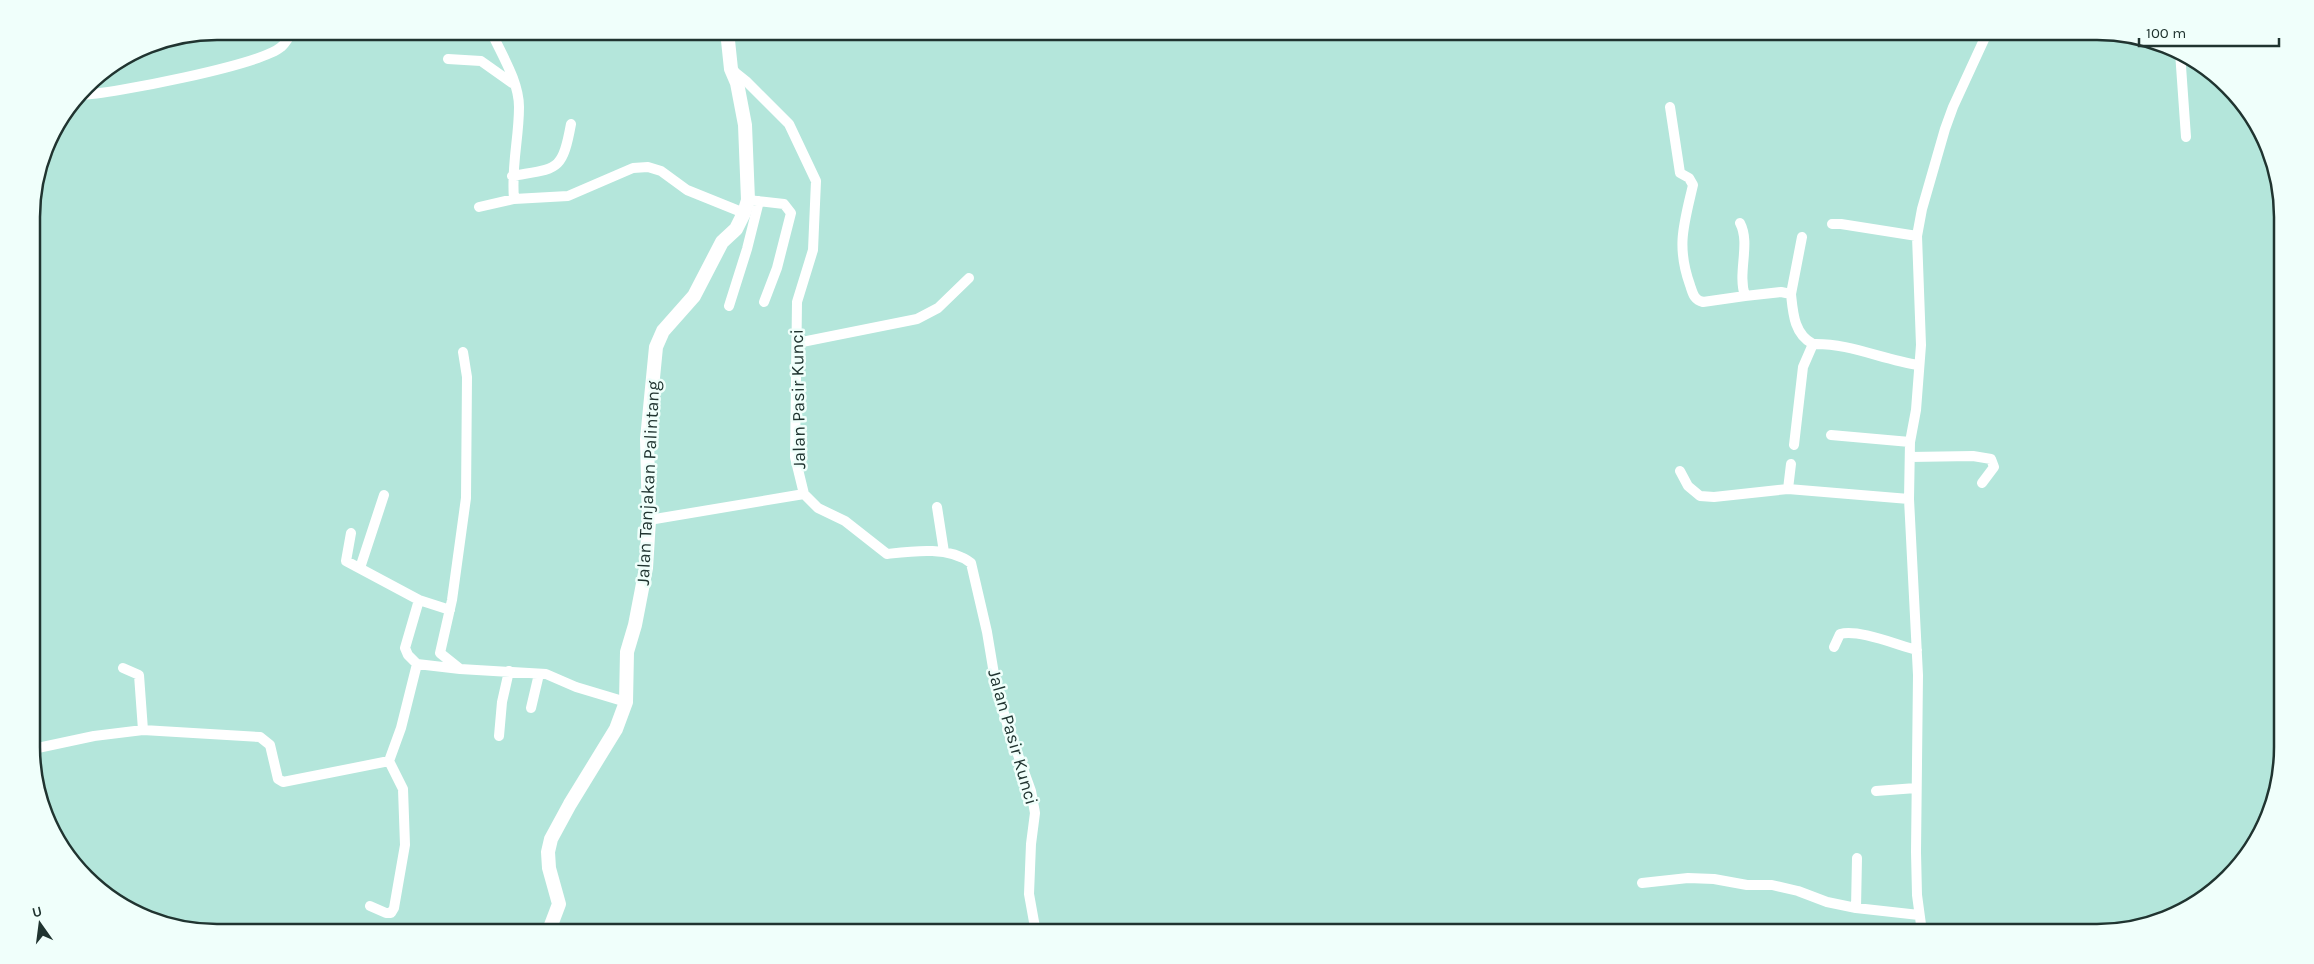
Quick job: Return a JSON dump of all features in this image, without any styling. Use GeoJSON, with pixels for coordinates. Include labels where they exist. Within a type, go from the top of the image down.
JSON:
{"type":"FeatureCollection","features":[{"type":"Feature","properties":{"kind":"street"},"geometry":{"type":"LineString","coordinates":[[91,93],[156,83],[253,60],[281,47],[286,40]]}},
{"type":"Feature","properties":{"kind":"street"},"geometry":{"type":"LineString","coordinates":[[495,40],[515,85],[519,106],[512,176],[514,199]]}},
{"type":"Feature","properties":{"kind":"street"},"geometry":{"type":"LineString","coordinates":[[728,40],[731,69],[737,83],[745,125],[750,205],[747,249],[729,306]]}},
{"type":"Feature","properties":{"kind":"street"},"geometry":{"type":"LineString","coordinates":[[1921,924],[1916,852],[1917,650],[1909,499],[1910,442],[1916,410],[1922,345],[1918,236],[1922,209],[1943,136],[1953,107],[1984,40]]}},
{"type":"Feature","properties":{"kind":"street"},"geometry":{"type":"LineString","coordinates":[[448,60],[480,60],[515,85]]}},
{"type":"Feature","properties":{"kind":"street"},"geometry":{"type":"LineString","coordinates":[[2181,61],[2186,136]]}},
{"type":"Feature","properties":{"kind":"street","name":"Jalan Pasir Kunci"},"geometry":{"type":"LineString","coordinates":[[731,69],[747,82],[789,124],[816,181],[813,250],[797,302],[795,456],[804,494],[818,508],[845,521],[887,554],[944,552],[966,559],[970,563],[974,572],[996,686],[1008,727],[1031,791],[1035,813],[1031,844],[1029,894],[1034,924]]}},
{"type":"Feature","properties":{"kind":"street"},"geometry":{"type":"LineString","coordinates":[[1670,107],[1680,173],[1689,178],[1693,185],[1681,248],[1683,265],[1697,301],[1703,302],[1781,292],[1791,294]]}},
{"type":"Feature","properties":{"kind":"street"},"geometry":{"type":"LineString","coordinates":[[512,176],[546,171],[559,165],[567,147],[571,124]]}},
{"type":"Feature","properties":{"kind":"street"},"geometry":{"type":"LineString","coordinates":[[479,206],[514,199],[568,196],[633,168],[648,167],[661,171],[687,190],[750,205],[784,204],[791,213],[777,268],[764,302]]}},
{"type":"Feature","properties":{"kind":"street","name":"Jalan Tanjakan Palintang"},"geometry":{"type":"LineString","coordinates":[[551,924],[559,904],[549,868],[548,852],[551,839],[565,812],[616,729],[626,702],[627,652],[635,625],[645,575],[649,520],[647,438],[656,347],[662,331],[694,296],[722,242],[736,229],[750,205]]}},
{"type":"Feature","properties":{"kind":"street"},"geometry":{"type":"LineString","coordinates":[[1740,223],[1744,237],[1742,276],[1745,296]]}},
{"type":"Feature","properties":{"kind":"street"},"geometry":{"type":"LineString","coordinates":[[1832,224],[1918,236]]}},
{"type":"Feature","properties":{"kind":"street"},"geometry":{"type":"LineString","coordinates":[[1802,237],[1791,294],[1796,325],[1804,339],[1813,344],[1847,346],[1895,362],[1919,365]]}},
{"type":"Feature","properties":{"kind":"street"},"geometry":{"type":"LineString","coordinates":[[797,343],[917,319],[938,308],[969,278]]}},
{"type":"Feature","properties":{"kind":"street"},"geometry":{"type":"LineString","coordinates":[[1794,444],[1803,366],[1813,344]]}},
{"type":"Feature","properties":{"kind":"street"},"geometry":{"type":"LineString","coordinates":[[460,669],[440,653],[450,610],[466,498],[467,377],[463,352]]}},
{"type":"Feature","properties":{"kind":"street"},"geometry":{"type":"LineString","coordinates":[[1831,435],[1910,442]]}},
{"type":"Feature","properties":{"kind":"street"},"geometry":{"type":"LineString","coordinates":[[1910,457],[1973,456],[1991,459],[1994,467],[1982,484]]}},
{"type":"Feature","properties":{"kind":"street"},"geometry":{"type":"LineString","coordinates":[[1788,489],[1791,464]]}},
{"type":"Feature","properties":{"kind":"street"},"geometry":{"type":"LineString","coordinates":[[1680,471],[1688,486],[1700,496],[1714,497],[1788,489],[1909,499]]}},
{"type":"Feature","properties":{"kind":"street"},"geometry":{"type":"LineString","coordinates":[[360,568],[384,494]]}},
{"type":"Feature","properties":{"kind":"street"},"geometry":{"type":"LineString","coordinates":[[649,520],[804,494]]}},
{"type":"Feature","properties":{"kind":"street"},"geometry":{"type":"LineString","coordinates":[[937,507],[944,552]]}},
{"type":"Feature","properties":{"kind":"street"},"geometry":{"type":"LineString","coordinates":[[350,533],[346,562],[419,600],[450,610]]}},
{"type":"Feature","properties":{"kind":"street"},"geometry":{"type":"LineString","coordinates":[[419,600],[405,648],[408,655],[417,664],[460,669],[546,674],[576,687],[626,702]]}},
{"type":"Feature","properties":{"kind":"street"},"geometry":{"type":"LineString","coordinates":[[1834,647],[1840,634],[1845,633],[1858,634],[1917,650]]}},
{"type":"Feature","properties":{"kind":"street"},"geometry":{"type":"LineString","coordinates":[[370,906],[386,913],[391,912],[394,908],[405,845],[402,789],[389,761],[401,728],[417,664]]}},
{"type":"Feature","properties":{"kind":"street"},"geometry":{"type":"LineString","coordinates":[[123,668],[139,675],[143,730]]}},
{"type":"Feature","properties":{"kind":"street"},"geometry":{"type":"LineString","coordinates":[[499,736],[502,702],[510,671]]}},
{"type":"Feature","properties":{"kind":"street"},"geometry":{"type":"LineString","coordinates":[[531,708],[539,674]]}},
{"type":"Feature","properties":{"kind":"street"},"geometry":{"type":"LineString","coordinates":[[40,748],[94,736],[143,730],[260,737],[270,745],[278,779],[283,782],[389,761]]}},
{"type":"Feature","properties":{"kind":"street"},"geometry":{"type":"LineString","coordinates":[[1876,790],[1916,788]]}},
{"type":"Feature","properties":{"kind":"street"},"geometry":{"type":"LineString","coordinates":[[1856,858],[1856,908]]}},
{"type":"Feature","properties":{"kind":"street"},"geometry":{"type":"LineString","coordinates":[[1642,883],[1688,878],[1772,885],[1856,908],[1919,915]]}}]}
